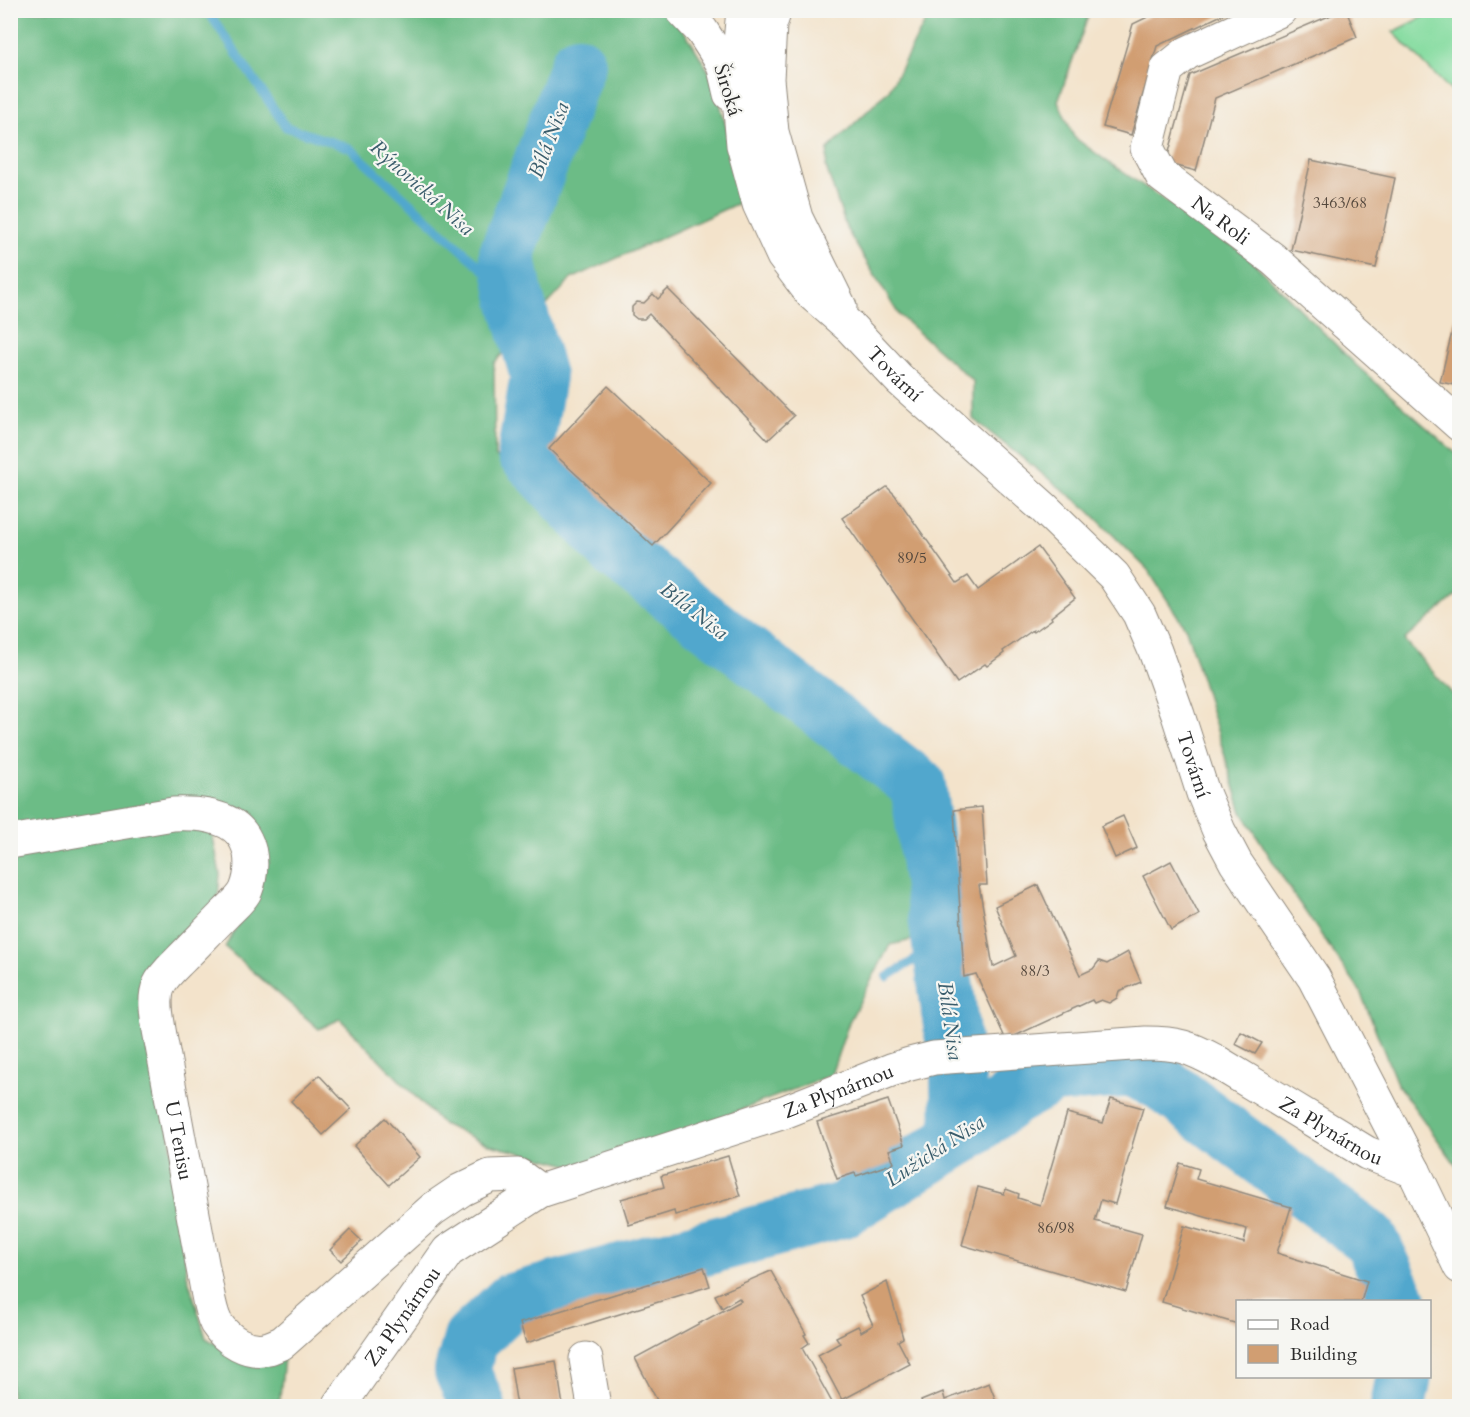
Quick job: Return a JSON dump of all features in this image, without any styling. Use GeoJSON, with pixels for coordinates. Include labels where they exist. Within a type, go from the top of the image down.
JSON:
{"type":"FeatureCollection","features":[{"type":"Feature","properties":{"kind":"street","name":"Široká"},"geometry":{"type":"LineString","coordinates":[[682,10],[702,31],[723,64],[743,145]]}},
{"type":"Feature","properties":{"kind":"street","name":"Na Roli"},"geometry":{"type":"LineString","coordinates":[[1280,10],[1187,53],[1167,69],[1147,148],[1162,176],[1273,259],[1460,424]]}},
{"type":"Feature","properties":{"kind":"street","name":"Tovární"},"geometry":{"type":"LineString","coordinates":[[763,14],[736,75],[743,145],[759,204],[783,256],[811,293],[850,327],[900,380],[1044,508],[1114,576],[1138,614],[1155,651],[1203,793],[1219,831],[1236,863],[1314,978],[1414,1171],[1460,1267]]}},
{"type":"Feature","properties":{"kind":"street","name":"Tovární"},"geometry":{"type":"LineString","coordinates":[[763,14],[772,132],[796,218],[850,327]]}},
{"type":"Feature","properties":{"kind":"street","name":"U Tenisu"},"geometry":{"type":"LineString","coordinates":[[10,842],[186,813],[226,821],[243,835],[250,850],[251,865],[245,892],[171,969],[159,985],[156,1001],[159,1030],[207,1290],[217,1323],[236,1343],[247,1348],[258,1349],[282,1343],[433,1209],[461,1190],[490,1176],[518,1175],[540,1191]]}},
{"type":"Feature","properties":{"kind":"street","name":"Za Plynárnou"},"geometry":{"type":"LineString","coordinates":[[339,1407],[448,1251],[540,1191],[784,1112],[891,1070],[934,1058],[1146,1043],[1182,1046],[1217,1062],[1367,1153],[1414,1171]]}},
{"type":"Feature","properties":{"kind":"street"},"geometry":{"type":"LineString","coordinates":[[586,1359],[594,1407]]}},
{"type":"Feature","properties":{"kind":"green space"},"geometry":{"type":"Polygon","coordinates":[[[659,10],[668,15],[687,35],[714,80],[745,200],[571,279],[494,363],[495,456],[690,639],[906,792],[930,936],[890,945],[849,1022],[831,1075],[645,1147],[573,1166],[490,1145],[442,1124],[340,1019],[319,1029],[225,947],[260,885],[246,816],[11,829],[10,11],[659,10]]]}},
{"type":"Feature","properties":{"kind":"green space"},"geometry":{"type":"Polygon","coordinates":[[[1438,10],[1459,11],[1459,99],[1393,32],[1438,10]]]}},
{"type":"Feature","properties":{"kind":"green space"},"geometry":{"type":"Polygon","coordinates":[[[931,11],[1090,11],[1058,101],[1074,137],[1245,254],[1356,365],[1459,456],[1459,593],[1404,640],[1459,701],[1459,1169],[1397,1084],[1360,991],[1293,894],[1242,812],[1186,629],[1148,570],[1087,509],[973,419],[973,381],[899,315],[847,230],[826,167],[828,149],[889,90],[931,11]]]}},
{"type":"Feature","properties":{"kind":"green space"},"geometry":{"type":"Polygon","coordinates":[[[164,824],[212,832],[220,874],[218,898],[153,967],[187,1275],[206,1338],[250,1364],[284,1358],[279,1406],[11,1406],[11,851],[164,824]]]}},
{"type":"Feature","properties":{"kind":"building"},"geometry":{"type":"Polygon","coordinates":[[[1162,10],[1232,10],[1157,46],[1131,135],[1103,127],[1133,24],[1162,10]]]}},
{"type":"Feature","properties":{"kind":"building"},"geometry":{"type":"Polygon","coordinates":[[[1346,10],[1357,37],[1215,98],[1196,171],[1166,163],[1190,75],[1346,10]]]}},
{"type":"Feature","properties":{"kind":"building"},"geometry":{"type":"Polygon","coordinates":[[[1311,160],[1395,178],[1376,268],[1291,250],[1311,160]]]}},
{"type":"Feature","properties":{"kind":"building"},"geometry":{"type":"Polygon","coordinates":[[[668,289],[794,416],[768,440],[649,314],[644,319],[637,319],[632,315],[632,307],[637,302],[644,303],[653,294],[658,299],[668,289]]]}},
{"type":"Feature","properties":{"kind":"building"},"geometry":{"type":"Polygon","coordinates":[[[1460,303],[1460,386],[1440,382],[1460,303]]]}},
{"type":"Feature","properties":{"kind":"building"},"geometry":{"type":"Polygon","coordinates":[[[608,386],[711,483],[653,546],[549,449],[608,386]]]}},
{"type":"Feature","properties":{"kind":"building"},"geometry":{"type":"Polygon","coordinates":[[[887,487],[957,583],[968,576],[978,590],[1038,547],[1075,598],[1051,617],[1052,619],[1003,651],[1004,653],[987,666],[985,664],[957,683],[842,518],[887,487]]]}},
{"type":"Feature","properties":{"kind":"building"},"geometry":{"type":"Polygon","coordinates":[[[982,807],[987,885],[979,885],[993,967],[1016,956],[995,906],[1038,885],[1080,975],[1093,969],[1099,961],[1107,964],[1128,952],[1141,982],[1119,991],[1117,998],[1109,1003],[1101,1000],[1094,1003],[1092,1000],[1006,1040],[976,974],[964,977],[954,810],[982,807]]]}},
{"type":"Feature","properties":{"kind":"building"},"geometry":{"type":"Polygon","coordinates":[[[1123,816],[1137,848],[1115,858],[1101,826],[1123,816]]]}},
{"type":"Feature","properties":{"kind":"building"},"geometry":{"type":"Polygon","coordinates":[[[1171,861],[1199,915],[1171,930],[1143,876],[1171,861]]]}},
{"type":"Feature","properties":{"kind":"building"},"geometry":{"type":"Polygon","coordinates":[[[1241,1032],[1262,1043],[1255,1054],[1235,1044],[1241,1032]]]}},
{"type":"Feature","properties":{"kind":"building"},"geometry":{"type":"Polygon","coordinates":[[[319,1075],[351,1109],[323,1135],[291,1101],[319,1075]]]}},
{"type":"Feature","properties":{"kind":"building"},"geometry":{"type":"Polygon","coordinates":[[[1111,1099],[1143,1108],[1115,1204],[1101,1200],[1095,1221],[1142,1234],[1126,1292],[962,1245],[978,1187],[1004,1194],[1006,1189],[1019,1194],[1018,1198],[1040,1205],[1067,1113],[1103,1123],[1111,1099]]]}},
{"type":"Feature","properties":{"kind":"building"},"geometry":{"type":"Polygon","coordinates":[[[888,1100],[904,1145],[889,1150],[894,1163],[856,1176],[855,1173],[837,1179],[817,1122],[888,1100]]]}},
{"type":"Feature","properties":{"kind":"building"},"geometry":{"type":"Polygon","coordinates":[[[385,1118],[420,1157],[389,1185],[354,1146],[385,1118]]]}},
{"type":"Feature","properties":{"kind":"building"},"geometry":{"type":"Polygon","coordinates":[[[728,1156],[740,1196],[675,1215],[674,1211],[629,1225],[621,1199],[664,1187],[661,1176],[728,1156]]]}},
{"type":"Feature","properties":{"kind":"building"},"geometry":{"type":"Polygon","coordinates":[[[1180,1163],[1199,1169],[1196,1179],[1291,1207],[1277,1253],[1367,1281],[1362,1300],[1236,1300],[1236,1323],[1162,1302],[1184,1226],[1244,1243],[1247,1229],[1167,1206],[1180,1163]]]}},
{"type":"Feature","properties":{"kind":"building"},"geometry":{"type":"Polygon","coordinates":[[[350,1230],[362,1241],[341,1261],[330,1250],[350,1230]]]}},
{"type":"Feature","properties":{"kind":"building"},"geometry":{"type":"Polygon","coordinates":[[[704,1267],[710,1286],[526,1343],[520,1323],[704,1267]]]}},
{"type":"Feature","properties":{"kind":"building"},"geometry":{"type":"Polygon","coordinates":[[[771,1271],[806,1334],[804,1335],[809,1343],[802,1348],[834,1406],[660,1406],[635,1358],[741,1301],[739,1298],[722,1308],[715,1295],[771,1271]]]}},
{"type":"Feature","properties":{"kind":"building"},"geometry":{"type":"Polygon","coordinates":[[[887,1282],[903,1338],[898,1341],[910,1364],[842,1400],[818,1355],[840,1343],[836,1337],[858,1326],[861,1332],[873,1325],[860,1296],[887,1282]]]}},
{"type":"Feature","properties":{"kind":"building"},"geometry":{"type":"Polygon","coordinates":[[[556,1361],[563,1406],[517,1406],[511,1368],[556,1361]]]}},
{"type":"Feature","properties":{"kind":"building"},"geometry":{"type":"Polygon","coordinates":[[[989,1383],[998,1406],[923,1406],[921,1401],[943,1392],[945,1400],[989,1383]]]}},
{"type":"Feature","properties":{"kind":"waterway","name":"Rýnovická Nisa"},"geometry":{"type":"LineString","coordinates":[[207,10],[286,127],[350,148],[516,299]]}},
{"type":"Feature","properties":{"kind":"waterway","name":"Bílá Nisa"},"geometry":{"type":"LineString","coordinates":[[578,64],[507,253],[516,299],[538,376],[525,453],[614,550],[918,785],[958,1076],[959,1138]]}},
{"type":"Feature","properties":{"kind":"waterway"},"geometry":{"type":"LineString","coordinates":[[887,977],[921,956],[943,963]]}},
{"type":"Feature","properties":{"kind":"waterway","name":"Lužická Nisa"},"geometry":{"type":"LineString","coordinates":[[478,1406],[462,1371],[471,1339],[511,1301],[843,1210],[959,1138],[1013,1098],[1053,1076],[1131,1069],[1162,1083],[1371,1240],[1399,1300]]}},
{"type":"Feature","properties":{"kind":"waterway","name":"Lužická Nisa"},"geometry":{"type":"LineString","coordinates":[[1398,1406],[1404,1378]]}}]}
